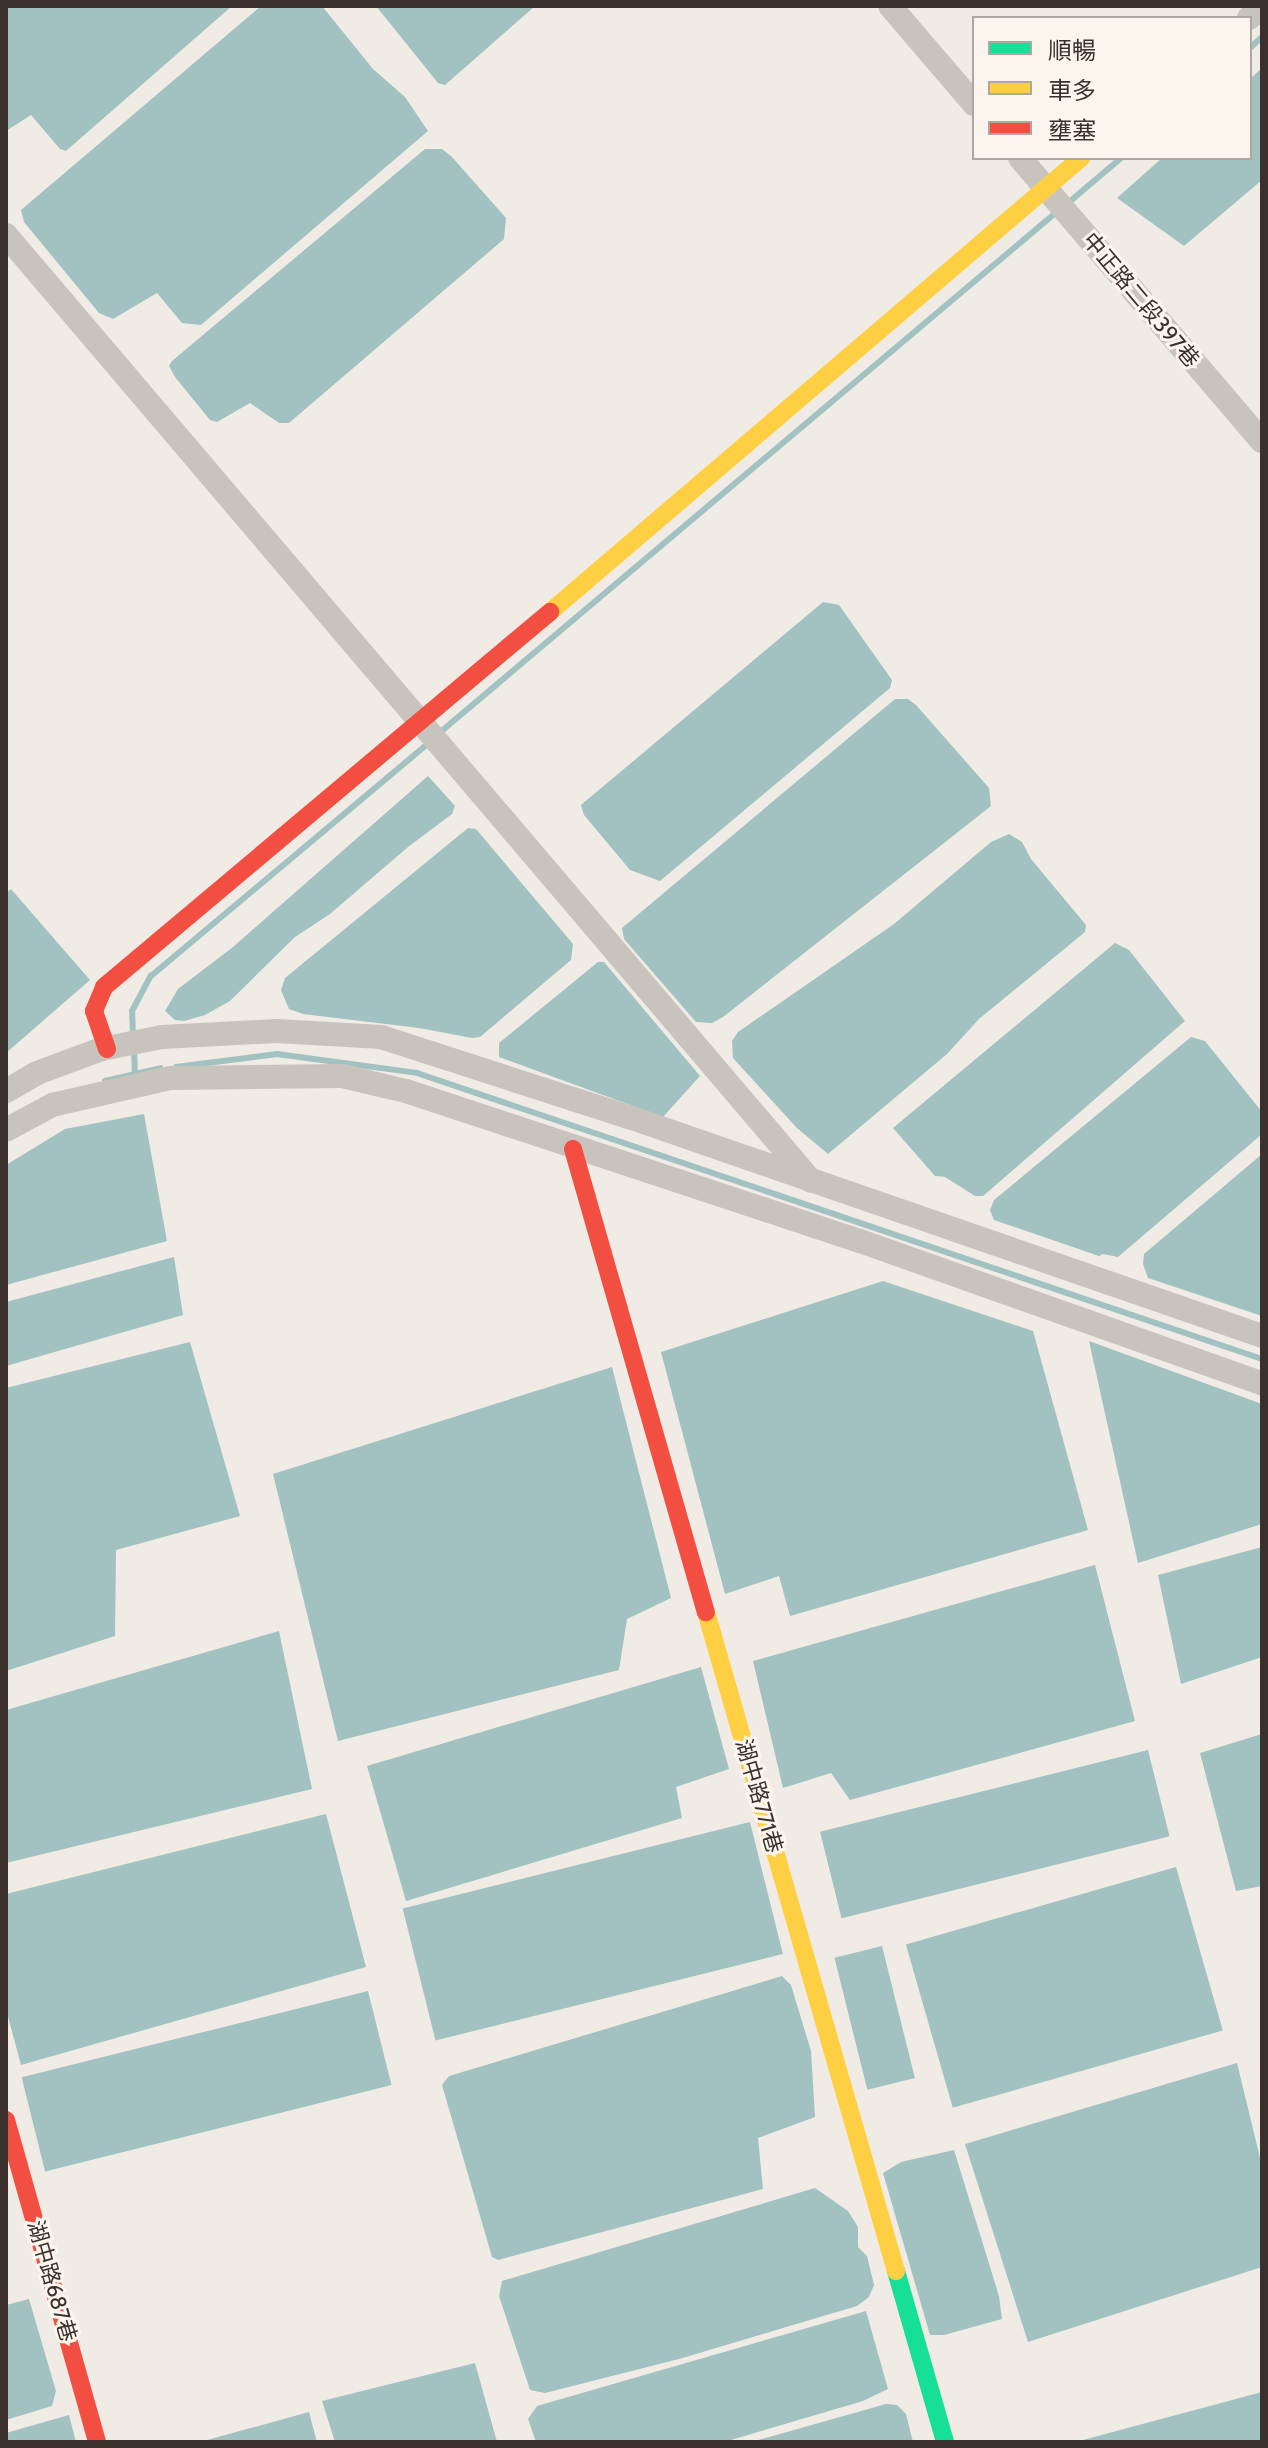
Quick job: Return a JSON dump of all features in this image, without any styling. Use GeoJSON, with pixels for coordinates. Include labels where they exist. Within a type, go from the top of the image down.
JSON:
{"type":"FeatureCollection","features":[{"type":"Feature","properties":{"kind":"street"},"geometry":{"type":"LineString","coordinates":[[890,6],[972,102]]}},
{"type":"Feature","properties":{"kind":"street","name":"中正路二段397巷"},"geometry":{"type":"LineString","coordinates":[[1022,160],[1262,441]]}},
{"type":"Feature","properties":{"kind":"street"},"geometry":{"type":"LineString","coordinates":[[107,1049],[94,1011],[104,987],[422,722],[1079,160]]}},
{"type":"Feature","properties":{"kind":"street"},"geometry":{"type":"LineString","coordinates":[[6,235],[813,1184]]}},
{"type":"Feature","properties":{"kind":"street"},"geometry":{"type":"LineString","coordinates":[[6,1091],[37,1073],[107,1049],[162,1037],[277,1031],[381,1037],[629,1117],[813,1184],[1262,1336]]}},
{"type":"Feature","properties":{"kind":"street"},"geometry":{"type":"LineString","coordinates":[[6,1130],[52,1105],[170,1078],[342,1076],[406,1091],[573,1149],[860,1241],[1262,1383]]}},
{"type":"Feature","properties":{"kind":"street","name":"湖中路771巷"},"geometry":{"type":"LineString","coordinates":[[573,1149],[945,2442]]}},
{"type":"Feature","properties":{"kind":"street","name":"湖中路687巷"},"geometry":{"type":"LineString","coordinates":[[6,2120],[97,2442]]}},
{"type":"Feature","properties":{"kind":"water"},"geometry":{"type":"Polygon","coordinates":[[[6,6],[232,6],[66,151],[60,149],[31,115],[6,131],[6,6]]]}},
{"type":"Feature","properties":{"kind":"water"},"geometry":{"type":"Polygon","coordinates":[[[261,6],[322,6],[373,69],[405,97],[428,131],[201,325],[182,323],[157,293],[113,319],[99,313],[24,222],[21,210],[261,6]]]}},
{"type":"Feature","properties":{"kind":"water"},"geometry":{"type":"Polygon","coordinates":[[[376,6],[535,6],[445,85],[438,83],[376,6]]]}},
{"type":"Feature","properties":{"kind":"water"},"geometry":{"type":"Polygon","coordinates":[[[1262,68],[1262,180],[1184,246],[1117,198],[1160,160],[1252,160],[1252,77],[1262,68]]]}},
{"type":"Feature","properties":{"kind":"water"},"geometry":{"type":"Polygon","coordinates":[[[425,149],[442,149],[452,157],[506,218],[504,239],[289,423],[279,423],[250,403],[217,422],[210,420],[175,377],[169,366],[172,361],[425,149]]]}},
{"type":"Feature","properties":{"kind":"water"},"geometry":{"type":"Polygon","coordinates":[[[823,602],[839,605],[892,680],[890,688],[660,881],[630,870],[584,815],[581,805],[823,602]]]}},
{"type":"Feature","properties":{"kind":"water"},"geometry":{"type":"Polygon","coordinates":[[[895,699],[908,699],[916,705],[989,788],[991,806],[723,1017],[712,1023],[696,1022],[624,939],[622,928],[895,699]]]}},
{"type":"Feature","properties":{"kind":"water"},"geometry":{"type":"Polygon","coordinates":[[[428,776],[455,806],[452,814],[330,914],[295,937],[230,1001],[205,1015],[184,1021],[175,1020],[165,1011],[178,989],[233,947],[428,776]]]}},
{"type":"Feature","properties":{"kind":"water"},"geometry":{"type":"Polygon","coordinates":[[[468,828],[476,829],[573,944],[571,960],[480,1037],[303,1014],[289,1009],[281,990],[285,978],[468,828]]]}},
{"type":"Feature","properties":{"kind":"water"},"geometry":{"type":"Polygon","coordinates":[[[1009,834],[1022,842],[1031,859],[1086,925],[1085,932],[979,1019],[947,1054],[828,1154],[797,1128],[733,1058],[732,1041],[738,1032],[894,924],[991,842],[1009,834]]]}},
{"type":"Feature","properties":{"kind":"water"},"geometry":{"type":"Polygon","coordinates":[[[11,889],[90,980],[6,1053],[6,893],[11,889]]]}},
{"type":"Feature","properties":{"kind":"water"},"geometry":{"type":"Polygon","coordinates":[[[1115,943],[1129,950],[1185,1021],[983,1196],[975,1196],[945,1177],[935,1176],[893,1128],[1115,943]]]}},
{"type":"Feature","properties":{"kind":"water"},"geometry":{"type":"Polygon","coordinates":[[[598,962],[604,962],[700,1076],[663,1117],[499,1057],[499,1043],[598,962]]]}},
{"type":"Feature","properties":{"kind":"water"},"geometry":{"type":"Polygon","coordinates":[[[1191,1037],[1205,1041],[1262,1112],[1262,1134],[1118,1257],[1099,1256],[994,1220],[990,1210],[994,1200],[1191,1037]]]}},
{"type":"Feature","properties":{"kind":"water"},"geometry":{"type":"Polygon","coordinates":[[[144,1114],[167,1241],[6,1285],[6,1165],[65,1129],[144,1114]]]}},
{"type":"Feature","properties":{"kind":"water"},"geometry":{"type":"Polygon","coordinates":[[[1262,1154],[1262,1316],[1148,1278],[1143,1264],[1144,1254],[1262,1154]]]}},
{"type":"Feature","properties":{"kind":"water"},"geometry":{"type":"Polygon","coordinates":[[[174,1257],[183,1315],[6,1366],[6,1302],[174,1257]]]}},
{"type":"Feature","properties":{"kind":"water"},"geometry":{"type":"Polygon","coordinates":[[[883,1281],[1033,1331],[1088,1530],[790,1616],[779,1576],[725,1594],[661,1352],[883,1281]]]}},
{"type":"Feature","properties":{"kind":"water"},"geometry":{"type":"Polygon","coordinates":[[[1089,1341],[1262,1404],[1262,1524],[1138,1563],[1089,1341]]]}},
{"type":"Feature","properties":{"kind":"water"},"geometry":{"type":"Polygon","coordinates":[[[190,1342],[240,1516],[116,1550],[115,1636],[6,1671],[6,1388],[190,1342]]]}},
{"type":"Feature","properties":{"kind":"water"},"geometry":{"type":"Polygon","coordinates":[[[612,1367],[671,1598],[627,1619],[619,1670],[338,1741],[273,1474],[612,1367]]]}},
{"type":"Feature","properties":{"kind":"water"},"geometry":{"type":"Polygon","coordinates":[[[1262,1547],[1262,1657],[1181,1684],[1158,1575],[1262,1547]]]}},
{"type":"Feature","properties":{"kind":"water"},"geometry":{"type":"Polygon","coordinates":[[[1095,1565],[1135,1721],[850,1800],[831,1773],[783,1788],[753,1661],[1095,1565]]]}},
{"type":"Feature","properties":{"kind":"water"},"geometry":{"type":"Polygon","coordinates":[[[279,1631],[312,1789],[6,1863],[6,1710],[279,1631]]]}},
{"type":"Feature","properties":{"kind":"water"},"geometry":{"type":"Polygon","coordinates":[[[701,1667],[729,1769],[676,1787],[682,1818],[406,1901],[367,1766],[701,1667]]]}},
{"type":"Feature","properties":{"kind":"water"},"geometry":{"type":"Polygon","coordinates":[[[1262,1734],[1262,1886],[1236,1891],[1200,1753],[1262,1734]]]}},
{"type":"Feature","properties":{"kind":"water"},"geometry":{"type":"Polygon","coordinates":[[[1148,1750],[1170,1836],[842,1918],[820,1832],[1148,1750]]]}},
{"type":"Feature","properties":{"kind":"water"},"geometry":{"type":"Polygon","coordinates":[[[326,1814],[366,1967],[21,2065],[6,2009],[6,1894],[326,1814]]]}},
{"type":"Feature","properties":{"kind":"water"},"geometry":{"type":"Polygon","coordinates":[[[750,1822],[783,1954],[436,2041],[403,1909],[750,1822]]]}},
{"type":"Feature","properties":{"kind":"water"},"geometry":{"type":"Polygon","coordinates":[[[1176,1867],[1223,2030],[953,2108],[906,1944],[1176,1867]]]}},
{"type":"Feature","properties":{"kind":"water"},"geometry":{"type":"Polygon","coordinates":[[[882,1946],[915,2078],[867,2090],[834,1958],[882,1946]]]}},
{"type":"Feature","properties":{"kind":"water"},"geometry":{"type":"Polygon","coordinates":[[[782,1976],[791,1985],[811,2051],[815,2117],[758,2138],[763,2189],[498,2260],[492,2257],[442,2085],[449,2076],[782,1976]]]}},
{"type":"Feature","properties":{"kind":"water"},"geometry":{"type":"Polygon","coordinates":[[[368,1991],[391,2085],[45,2171],[22,2077],[368,1991]]]}},
{"type":"Feature","properties":{"kind":"water"},"geometry":{"type":"Polygon","coordinates":[[[1237,2063],[1262,2166],[1262,2267],[1028,2342],[965,2144],[1237,2063]]]}},
{"type":"Feature","properties":{"kind":"water"},"geometry":{"type":"Polygon","coordinates":[[[954,2150],[999,2296],[1002,2319],[944,2335],[930,2335],[883,2173],[901,2162],[954,2150]]]}},
{"type":"Feature","properties":{"kind":"water"},"geometry":{"type":"Polygon","coordinates":[[[815,2188],[848,2211],[858,2227],[858,2247],[867,2256],[874,2285],[869,2297],[857,2306],[679,2359],[545,2393],[530,2390],[499,2296],[502,2281],[815,2188]]]}},
{"type":"Feature","properties":{"kind":"water"},"geometry":{"type":"Polygon","coordinates":[[[29,2299],[56,2391],[52,2406],[6,2420],[6,2305],[29,2299]]]}},
{"type":"Feature","properties":{"kind":"water"},"geometry":{"type":"Polygon","coordinates":[[[866,2311],[888,2389],[863,2401],[724,2442],[536,2442],[528,2419],[537,2406],[866,2311]]]}},
{"type":"Feature","properties":{"kind":"water"},"geometry":{"type":"Polygon","coordinates":[[[475,2363],[497,2442],[335,2442],[322,2401],[475,2363]]]}},
{"type":"Feature","properties":{"kind":"water"},"geometry":{"type":"Polygon","coordinates":[[[1262,2392],[1262,2442],[1076,2442],[1079,2441],[1262,2392]]]}},
{"type":"Feature","properties":{"kind":"water"},"geometry":{"type":"Polygon","coordinates":[[[886,2404],[897,2405],[906,2414],[913,2442],[751,2442],[886,2404]]]}},
{"type":"Feature","properties":{"kind":"water"},"geometry":{"type":"Polygon","coordinates":[[[309,2412],[317,2442],[200,2442],[309,2412]]]}},
{"type":"Feature","properties":{"kind":"water"},"geometry":{"type":"Polygon","coordinates":[[[69,2415],[76,2442],[6,2442],[6,2433],[69,2415]]]}},
{"type":"Feature","properties":{"kind":"waterway"},"geometry":{"type":"LineString","coordinates":[[1252,46],[1262,37]]}},
{"type":"Feature","properties":{"kind":"waterway"},"geometry":{"type":"LineString","coordinates":[[1068,203],[1119,160]]}},
{"type":"Feature","properties":{"kind":"waterway"},"geometry":{"type":"LineString","coordinates":[[438,734],[1059,210]]}},
{"type":"Feature","properties":{"kind":"waterway"},"geometry":{"type":"LineString","coordinates":[[133,1036],[132,1011],[151,976],[430,742]]}},
{"type":"Feature","properties":{"kind":"waterway"},"geometry":{"type":"LineString","coordinates":[[134,1047],[135,1072]]}},
{"type":"Feature","properties":{"kind":"waterway"},"geometry":{"type":"LineString","coordinates":[[176,1067],[277,1054],[417,1073],[1262,1359]]}},
{"type":"Feature","properties":{"kind":"waterway"},"geometry":{"type":"LineString","coordinates":[[105,1081],[161,1068]]}},
{"type":"Feature","properties":{"kind":"traffic: fast"},"geometry":{"type":"LineString","coordinates":[[896,2271],[945,2442]]}},
{"type":"Feature","properties":{"kind":"traffic: slow"},"geometry":{"type":"LineString","coordinates":[[550,612],[1079,160]]}},
{"type":"Feature","properties":{"kind":"traffic: slow"},"geometry":{"type":"LineString","coordinates":[[706,1612],[896,2271]]}},
{"type":"Feature","properties":{"kind":"traffic: jam"},"geometry":{"type":"LineString","coordinates":[[107,1049],[94,1011],[104,987],[550,612]]}},
{"type":"Feature","properties":{"kind":"traffic: jam"},"geometry":{"type":"LineString","coordinates":[[573,1149],[706,1612]]}},
{"type":"Feature","properties":{"kind":"traffic: jam"},"geometry":{"type":"LineString","coordinates":[[6,2120],[97,2442]]}}]}
